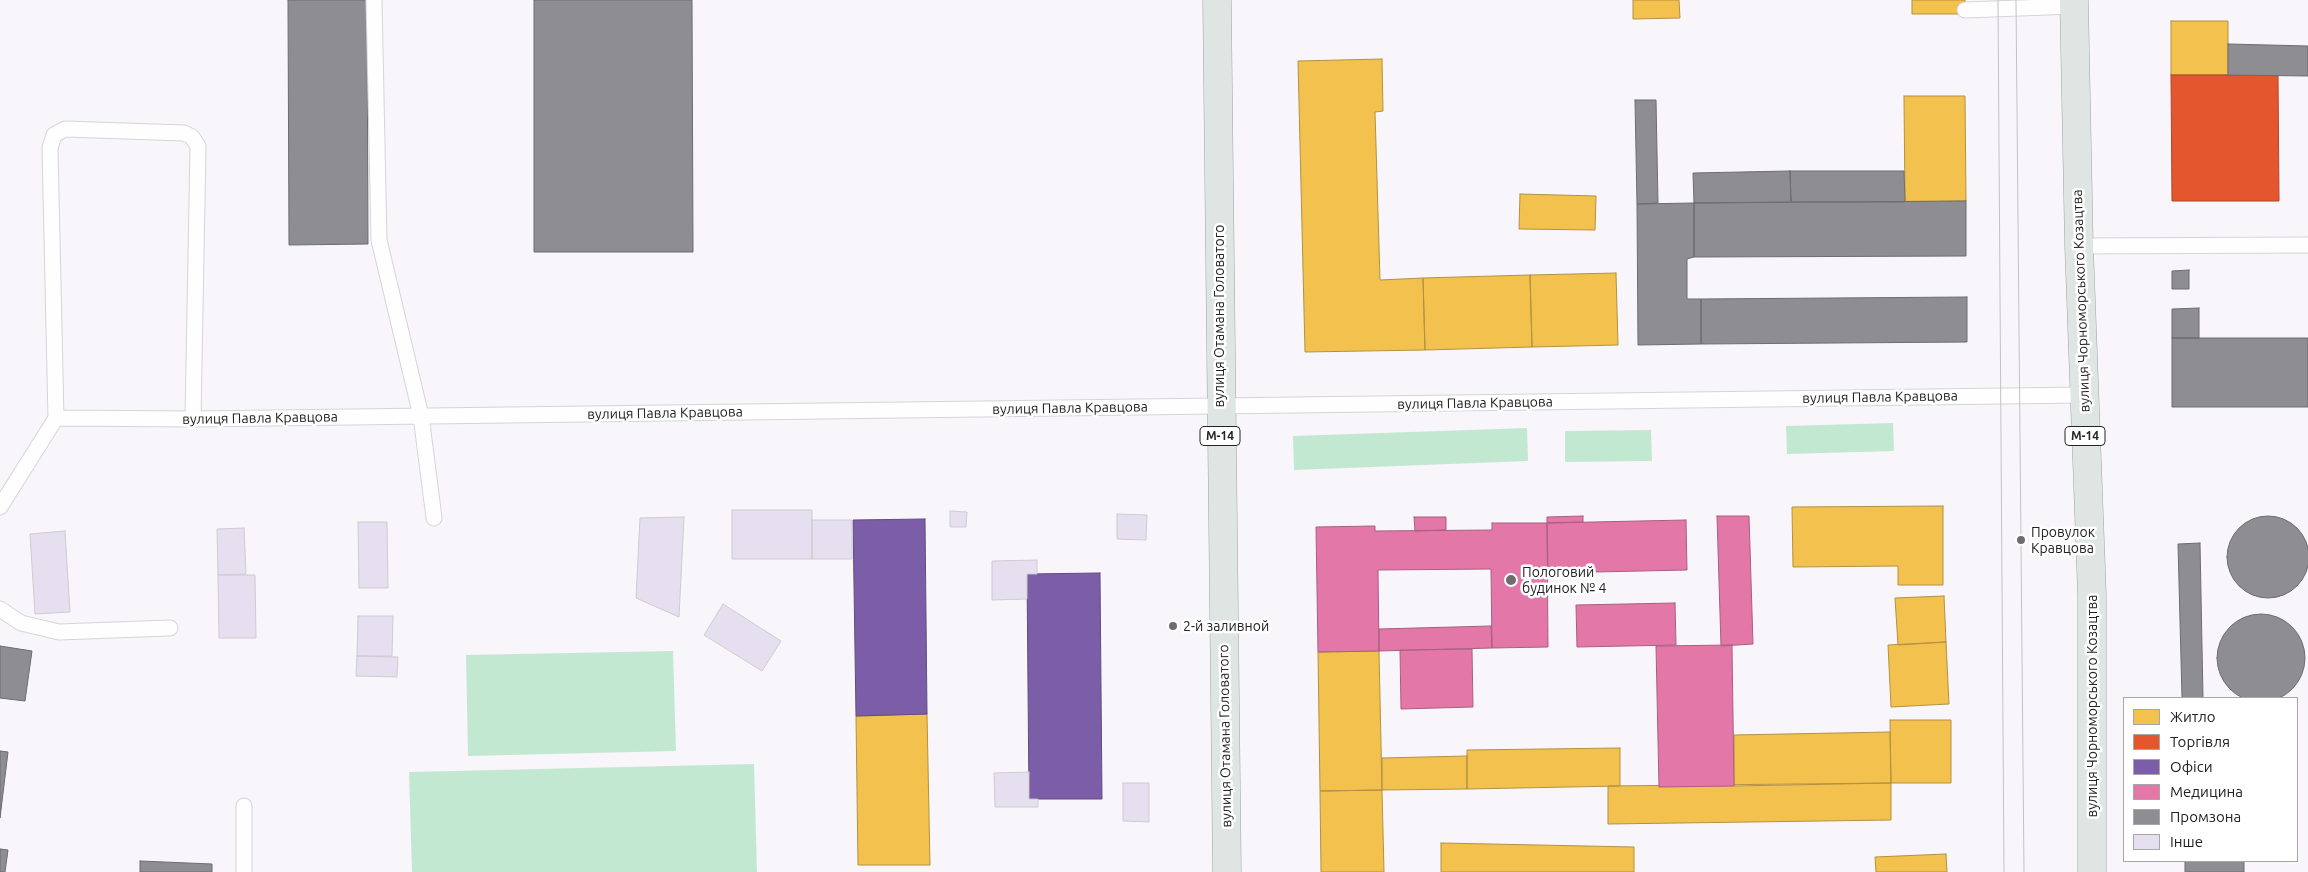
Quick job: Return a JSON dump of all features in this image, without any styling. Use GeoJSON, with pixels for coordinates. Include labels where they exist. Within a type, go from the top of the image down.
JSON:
{"type":"FeatureCollection","features":[{"type":"Feature","properties":{"kind":"main road","name":"вулиця Отамана Головатого"},"geometry":{"type":"LineString","coordinates":[[1217,0],[1226,872]]}},
{"type":"Feature","properties":{"kind":"main road","name":"вулиця Чорноморського Козацтва"},"geometry":{"type":"LineString","coordinates":[[2074,3],[2083,395],[2092,595],[2092,872]]}},
{"type":"Feature","properties":{"kind":"lane"},"geometry":{"type":"LineString","coordinates":[[374,0],[379,240],[421,416],[434,518]]}},
{"type":"Feature","properties":{"kind":"lane"},"geometry":{"type":"LineString","coordinates":[[1965,10],[2074,3]]}},
{"type":"Feature","properties":{"kind":"lane"},"geometry":{"type":"LineString","coordinates":[[0,507],[56,418],[50,148],[54,135],[65,129],[184,133],[192,137],[198,146],[193,419]]}},
{"type":"Feature","properties":{"kind":"lane"},"geometry":{"type":"LineString","coordinates":[[2079,246],[2308,244]]}},
{"type":"Feature","properties":{"kind":"lane","name":"вулиця Павла Кравцова"},"geometry":{"type":"LineString","coordinates":[[56,418],[193,419],[2083,395]]}},
{"type":"Feature","properties":{"kind":"lane"},"geometry":{"type":"LineString","coordinates":[[0,610],[21,624],[59,632],[170,628]]}},
{"type":"Feature","properties":{"kind":"lane"},"geometry":{"type":"LineString","coordinates":[[244,806],[244,872]]}},
{"type":"Feature","properties":{"kind":"green space"},"geometry":{"type":"Polygon","coordinates":[[[1893,423],[1894,451],[1787,454],[1786,426],[1893,423]]]}},
{"type":"Feature","properties":{"kind":"green space"},"geometry":{"type":"Polygon","coordinates":[[[1527,428],[1528,461],[1294,470],[1293,436],[1527,428]]]}},
{"type":"Feature","properties":{"kind":"green space"},"geometry":{"type":"Polygon","coordinates":[[[1651,430],[1652,461],[1565,462],[1565,431],[1651,430]]]}},
{"type":"Feature","properties":{"kind":"green space"},"geometry":{"type":"Polygon","coordinates":[[[673,651],[676,751],[468,756],[466,655],[673,651]]]}},
{"type":"Feature","properties":{"kind":"green space"},"geometry":{"type":"Polygon","coordinates":[[[754,764],[757,872],[412,872],[409,772],[754,764]]]}},
{"type":"Feature","properties":{"kind":"building: Житло"},"geometry":{"type":"Polygon","coordinates":[[[1633,0],[1679,0],[1680,18],[1633,19],[1633,0]]]}},
{"type":"Feature","properties":{"kind":"building: Житло"},"geometry":{"type":"Polygon","coordinates":[[[1912,0],[1965,0],[1965,14],[1912,14],[1912,0]]]}},
{"type":"Feature","properties":{"kind":"building: Житло"},"geometry":{"type":"Polygon","coordinates":[[[2171,21],[2228,21],[2228,75],[2171,75],[2171,21]]]}},
{"type":"Feature","properties":{"kind":"building: Житло"},"geometry":{"type":"Polygon","coordinates":[[[1382,59],[1383,111],[1375,112],[1380,280],[1423,278],[1425,350],[1305,352],[1298,61],[1382,59]]]}},
{"type":"Feature","properties":{"kind":"building: Житло"},"geometry":{"type":"Polygon","coordinates":[[[1904,96],[1965,96],[1966,201],[1905,202],[1904,96]]]}},
{"type":"Feature","properties":{"kind":"building: Житло"},"geometry":{"type":"Polygon","coordinates":[[[1520,194],[1596,196],[1595,230],[1519,229],[1520,194]]]}},
{"type":"Feature","properties":{"kind":"building: Житло"},"geometry":{"type":"Polygon","coordinates":[[[1616,273],[1618,345],[1532,347],[1530,275],[1616,273]]]}},
{"type":"Feature","properties":{"kind":"building: Житло"},"geometry":{"type":"Polygon","coordinates":[[[1530,275],[1532,347],[1425,350],[1423,278],[1530,275]]]}},
{"type":"Feature","properties":{"kind":"building: Житло"},"geometry":{"type":"Polygon","coordinates":[[[1943,506],[1943,585],[1898,585],[1898,566],[1793,567],[1792,507],[1943,506]]]}},
{"type":"Feature","properties":{"kind":"building: Житло"},"geometry":{"type":"Polygon","coordinates":[[[1944,596],[1946,642],[1898,645],[1895,598],[1944,596]]]}},
{"type":"Feature","properties":{"kind":"building: Житло"},"geometry":{"type":"Polygon","coordinates":[[[1946,642],[1949,704],[1891,707],[1888,645],[1946,642]]]}},
{"type":"Feature","properties":{"kind":"building: Житло"},"geometry":{"type":"Polygon","coordinates":[[[1379,651],[1382,790],[1320,791],[1318,652],[1379,651]]]}},
{"type":"Feature","properties":{"kind":"building: Житло"},"geometry":{"type":"Polygon","coordinates":[[[927,714],[930,865],[858,865],[856,716],[927,714]]]}},
{"type":"Feature","properties":{"kind":"building: Житло"},"geometry":{"type":"Polygon","coordinates":[[[1890,720],[1951,720],[1951,783],[1891,783],[1890,720]]]}},
{"type":"Feature","properties":{"kind":"building: Житло"},"geometry":{"type":"Polygon","coordinates":[[[1890,732],[1891,783],[1734,786],[1734,735],[1890,732]]]}},
{"type":"Feature","properties":{"kind":"building: Житло"},"geometry":{"type":"Polygon","coordinates":[[[1620,748],[1620,786],[1467,789],[1467,750],[1620,748]]]}},
{"type":"Feature","properties":{"kind":"building: Житло"},"geometry":{"type":"Polygon","coordinates":[[[1467,756],[1467,789],[1382,790],[1382,758],[1467,756]]]}},
{"type":"Feature","properties":{"kind":"building: Житло"},"geometry":{"type":"Polygon","coordinates":[[[1891,783],[1891,820],[1608,824],[1608,786],[1891,783]]]}},
{"type":"Feature","properties":{"kind":"building: Житло"},"geometry":{"type":"Polygon","coordinates":[[[1382,790],[1384,872],[1321,872],[1320,791],[1382,790]]]}},
{"type":"Feature","properties":{"kind":"building: Житло"},"geometry":{"type":"Polygon","coordinates":[[[1441,843],[1634,847],[1634,872],[1441,872],[1441,843]]]}},
{"type":"Feature","properties":{"kind":"building: Житло"},"geometry":{"type":"Polygon","coordinates":[[[1946,854],[1947,872],[1876,872],[1875,857],[1946,854]]]}},
{"type":"Feature","properties":{"kind":"building: Торгівля"},"geometry":{"type":"Polygon","coordinates":[[[2171,75],[2278,75],[2279,201],[2172,201],[2171,75]]]}},
{"type":"Feature","properties":{"kind":"building: Офіси"},"geometry":{"type":"Polygon","coordinates":[[[925,519],[927,714],[856,716],[853,520],[925,519]]]}},
{"type":"Feature","properties":{"kind":"building: Офіси"},"geometry":{"type":"Polygon","coordinates":[[[1100,573],[1102,799],[1029,799],[1027,574],[1100,573]]]}},
{"type":"Feature","properties":{"kind":"building: Медицина"},"geometry":{"type":"Polygon","coordinates":[[[1583,516],[1583,522],[1547,523],[1547,517],[1583,516]]]}},
{"type":"Feature","properties":{"kind":"building: Медицина"},"geometry":{"type":"Polygon","coordinates":[[[1717,516],[1749,516],[1753,644],[1721,646],[1717,516]]]}},
{"type":"Feature","properties":{"kind":"building: Медицина"},"geometry":{"type":"Polygon","coordinates":[[[1414,517],[1446,517],[1446,530],[1415,531],[1414,517]]]}},
{"type":"Feature","properties":{"kind":"building: Медицина"},"geometry":{"type":"Polygon","coordinates":[[[1686,520],[1687,570],[1548,573],[1547,523],[1686,520]]]}},
{"type":"Feature","properties":{"kind":"building: Медицина"},"geometry":{"type":"Polygon","coordinates":[[[1492,523],[1547,523],[1548,647],[1492,648],[1491,569],[1378,570],[1379,651],[1318,652],[1316,527],[1375,526],[1375,531],[1492,530],[1492,523]]]}},
{"type":"Feature","properties":{"kind":"building: Медицина"},"geometry":{"type":"Polygon","coordinates":[[[1675,603],[1676,645],[1577,647],[1576,605],[1675,603]]]}},
{"type":"Feature","properties":{"kind":"building: Медицина"},"geometry":{"type":"Polygon","coordinates":[[[1491,626],[1492,648],[1379,651],[1379,629],[1491,626]]]}},
{"type":"Feature","properties":{"kind":"building: Медицина"},"geometry":{"type":"Polygon","coordinates":[[[1732,645],[1734,786],[1659,787],[1656,646],[1732,645]]]}},
{"type":"Feature","properties":{"kind":"building: Медицина"},"geometry":{"type":"Polygon","coordinates":[[[1472,649],[1473,707],[1401,709],[1400,650],[1472,649]]]}},
{"type":"Feature","properties":{"kind":"building: Промзона"},"geometry":{"type":"Polygon","coordinates":[[[288,0],[367,0],[368,244],[289,245],[288,0]]]}},
{"type":"Feature","properties":{"kind":"building: Промзона"},"geometry":{"type":"Polygon","coordinates":[[[534,0],[692,0],[693,252],[534,252],[534,0]]]}},
{"type":"Feature","properties":{"kind":"building: Промзона"},"geometry":{"type":"Polygon","coordinates":[[[2228,44],[2308,46],[2308,76],[2228,75],[2228,44]]]}},
{"type":"Feature","properties":{"kind":"building: Промзона"},"geometry":{"type":"Polygon","coordinates":[[[1635,100],[1656,100],[1658,203],[1637,204],[1635,100]]]}},
{"type":"Feature","properties":{"kind":"building: Промзона"},"geometry":{"type":"Polygon","coordinates":[[[1790,171],[1791,202],[1694,203],[1693,173],[1790,171]]]}},
{"type":"Feature","properties":{"kind":"building: Промзона"},"geometry":{"type":"Polygon","coordinates":[[[1790,171],[1904,171],[1905,202],[1791,202],[1790,171]]]}},
{"type":"Feature","properties":{"kind":"building: Промзона"},"geometry":{"type":"Polygon","coordinates":[[[1966,201],[1966,256],[1694,257],[1694,203],[1966,201]]]}},
{"type":"Feature","properties":{"kind":"building: Промзона"},"geometry":{"type":"Polygon","coordinates":[[[1694,203],[1694,257],[1687,259],[1687,299],[1701,299],[1701,344],[1638,345],[1637,204],[1694,203]]]}},
{"type":"Feature","properties":{"kind":"building: Промзона"},"geometry":{"type":"Polygon","coordinates":[[[2189,270],[2189,289],[2172,289],[2172,271],[2189,270]]]}},
{"type":"Feature","properties":{"kind":"building: Промзона"},"geometry":{"type":"Polygon","coordinates":[[[1967,297],[1967,342],[1701,344],[1701,299],[1967,297]]]}},
{"type":"Feature","properties":{"kind":"building: Промзона"},"geometry":{"type":"Polygon","coordinates":[[[2199,308],[2199,338],[2172,338],[2172,309],[2199,308]]]}},
{"type":"Feature","properties":{"kind":"building: Промзона"},"geometry":{"type":"Polygon","coordinates":[[[2172,338],[2308,338],[2308,407],[2172,407],[2172,338]]]}},
{"type":"Feature","properties":{"kind":"building: Промзона"},"geometry":{"type":"Polygon","coordinates":[[[2268,516],[2284,519],[2297,528],[2306,541],[2309,557],[2306,573],[2297,586],[2284,595],[2268,598],[2252,595],[2239,586],[2230,573],[2227,557],[2230,541],[2239,528],[2252,519],[2268,516]]]}},
{"type":"Feature","properties":{"kind":"building: Промзона"},"geometry":{"type":"Polygon","coordinates":[[[2200,543],[2203,697],[2182,697],[2178,544],[2200,543]]]}},
{"type":"Feature","properties":{"kind":"building: Промзона"},"geometry":{"type":"Polygon","coordinates":[[[2252,615],[2270,615],[2285,622],[2297,634],[2304,649],[2304,667],[2301,675],[2292,689],[2280,697],[2242,697],[2230,689],[2218,667],[2218,649],[2225,634],[2237,622],[2252,615]]]}},
{"type":"Feature","properties":{"kind":"building: Промзона"},"geometry":{"type":"Polygon","coordinates":[[[0,646],[32,651],[25,701],[0,698],[0,646]]]}},
{"type":"Feature","properties":{"kind":"building: Промзона"},"geometry":{"type":"Polygon","coordinates":[[[0,751],[8,752],[0,818],[0,751]]]}},
{"type":"Feature","properties":{"kind":"building: Промзона"},"geometry":{"type":"Polygon","coordinates":[[[0,849],[8,850],[5,872],[0,872],[0,849]]]}},
{"type":"Feature","properties":{"kind":"building: Промзона"},"geometry":{"type":"Polygon","coordinates":[[[140,861],[212,864],[212,872],[140,872],[140,861]]]}},
{"type":"Feature","properties":{"kind":"building: Промзона"},"geometry":{"type":"Polygon","coordinates":[[[2185,862],[2244,862],[2244,872],[2185,872],[2185,862]]]}},
{"type":"Feature","properties":{"kind":"building: Інше"},"geometry":{"type":"Polygon","coordinates":[[[732,510],[812,510],[812,559],[732,559],[732,510]]]}},
{"type":"Feature","properties":{"kind":"building: Інше"},"geometry":{"type":"Polygon","coordinates":[[[950,511],[967,512],[966,527],[950,527],[950,511]]]}},
{"type":"Feature","properties":{"kind":"building: Інше"},"geometry":{"type":"Polygon","coordinates":[[[1117,514],[1147,515],[1146,540],[1117,539],[1117,514]]]}},
{"type":"Feature","properties":{"kind":"building: Інше"},"geometry":{"type":"Polygon","coordinates":[[[684,517],[679,617],[636,598],[640,518],[684,517]]]}},
{"type":"Feature","properties":{"kind":"building: Інше"},"geometry":{"type":"Polygon","coordinates":[[[812,520],[852,520],[852,559],[812,559],[812,520]]]}},
{"type":"Feature","properties":{"kind":"building: Інше"},"geometry":{"type":"Polygon","coordinates":[[[358,522],[387,522],[388,588],[359,588],[358,522]]]}},
{"type":"Feature","properties":{"kind":"building: Інше"},"geometry":{"type":"Polygon","coordinates":[[[244,528],[246,574],[218,575],[217,529],[244,528]]]}},
{"type":"Feature","properties":{"kind":"building: Інше"},"geometry":{"type":"Polygon","coordinates":[[[65,531],[70,612],[35,614],[30,534],[65,531]]]}},
{"type":"Feature","properties":{"kind":"building: Інше"},"geometry":{"type":"Polygon","coordinates":[[[1037,560],[1037,574],[1027,574],[1027,599],[992,600],[992,561],[1037,560]]]}},
{"type":"Feature","properties":{"kind":"building: Інше"},"geometry":{"type":"Polygon","coordinates":[[[218,575],[255,575],[256,638],[219,638],[218,575]]]}},
{"type":"Feature","properties":{"kind":"building: Інше"},"geometry":{"type":"Polygon","coordinates":[[[723,604],[781,641],[762,671],[704,635],[723,604]]]}},
{"type":"Feature","properties":{"kind":"building: Інше"},"geometry":{"type":"Polygon","coordinates":[[[358,616],[393,616],[392,656],[357,656],[358,616]]]}},
{"type":"Feature","properties":{"kind":"building: Інше"},"geometry":{"type":"Polygon","coordinates":[[[357,656],[398,657],[397,677],[356,676],[357,656]]]}},
{"type":"Feature","properties":{"kind":"building: Інше"},"geometry":{"type":"Polygon","coordinates":[[[1029,772],[1029,799],[1038,799],[1038,807],[995,807],[994,773],[1029,772]]]}},
{"type":"Feature","properties":{"kind":"building: Інше"},"geometry":{"type":"Polygon","coordinates":[[[1123,783],[1149,783],[1149,822],[1123,821],[1123,783]]]}},
{"type":"Feature","properties":{"kind":"tram line"},"geometry":{"type":"LineString","coordinates":[[1998,0],[2004,872]]}},
{"type":"Feature","properties":{"kind":"tram line"},"geometry":{"type":"LineString","coordinates":[[2016,0],[2024,872]]}},
{"type":"Feature","properties":{"kind":"place","name":"Провулок Кравцова"},"geometry":{"type":"Point","coordinates":[2021,540]}},
{"type":"Feature","properties":{"kind":"place","name":"Пологовий будинок № 4"},"geometry":{"type":"Point","coordinates":[1511,580]}},
{"type":"Feature","properties":{"kind":"place","name":"2-й заливной"},"geometry":{"type":"Point","coordinates":[1173,626]}}]}
